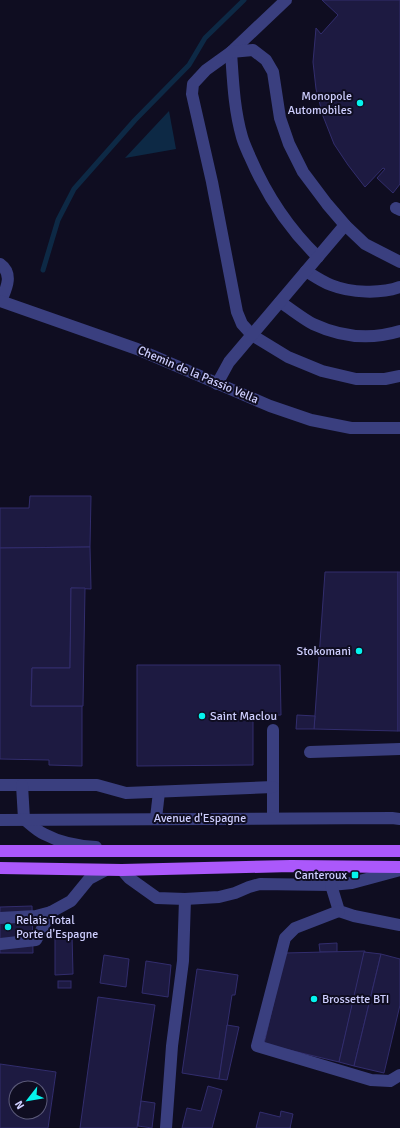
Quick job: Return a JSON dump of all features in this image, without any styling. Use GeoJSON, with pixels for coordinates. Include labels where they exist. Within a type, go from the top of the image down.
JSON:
{"type":"FeatureCollection","features":[{"type":"Feature","properties":{"kind":"main road"},"geometry":{"type":"LineString","coordinates":[[0,851],[400,851]]}},
{"type":"Feature","properties":{"kind":"main road"},"geometry":{"type":"LineString","coordinates":[[0,868],[122,870],[291,866],[400,867]]}},
{"type":"Feature","properties":{"kind":"street"},"geometry":{"type":"LineString","coordinates":[[286,0],[231,52],[206,70],[193,84],[192,94],[212,182],[237,312],[242,324],[252,335],[288,357],[322,371],[356,379],[385,379],[400,376]]}},
{"type":"Feature","properties":{"kind":"street"},"geometry":{"type":"LineString","coordinates":[[231,52],[253,50],[266,60],[273,72],[280,118],[289,144],[304,172],[327,204],[345,225],[365,244],[400,262]]}},
{"type":"Feature","properties":{"kind":"street"},"geometry":{"type":"LineString","coordinates":[[231,52],[235,106],[242,138],[259,179],[280,213],[304,244],[318,257]]}},
{"type":"Feature","properties":{"kind":"street"},"geometry":{"type":"LineString","coordinates":[[217,384],[229,362],[345,225]]}},
{"type":"Feature","properties":{"kind":"street"},"geometry":{"type":"LineString","coordinates":[[0,264],[4,267],[8,276],[6,289],[0,301]]}},
{"type":"Feature","properties":{"kind":"street"},"geometry":{"type":"LineString","coordinates":[[306,271],[331,285],[357,291],[377,292],[400,287]]}},
{"type":"Feature","properties":{"kind":"street","name":"Chemin de la Passio Vella"},"geometry":{"type":"LineString","coordinates":[[0,301],[137,349],[270,406],[311,420],[350,428],[400,428]]}},
{"type":"Feature","properties":{"kind":"street"},"geometry":{"type":"LineString","coordinates":[[280,302],[313,323],[338,332],[367,337],[387,335],[400,331]]}},
{"type":"Feature","properties":{"kind":"street"},"geometry":{"type":"LineString","coordinates":[[272,730],[273,818]]}},
{"type":"Feature","properties":{"kind":"street"},"geometry":{"type":"LineString","coordinates":[[310,752],[400,749]]}},
{"type":"Feature","properties":{"kind":"street"},"geometry":{"type":"LineString","coordinates":[[0,785],[97,786],[126,793],[273,787]]}},
{"type":"Feature","properties":{"kind":"street"},"geometry":{"type":"LineString","coordinates":[[22,785],[24,819],[43,834],[61,841],[87,846],[139,850]]}},
{"type":"Feature","properties":{"kind":"street"},"geometry":{"type":"LineString","coordinates":[[156,818],[159,792]]}},
{"type":"Feature","properties":{"kind":"street","name":"Avenue d'Espagne"},"geometry":{"type":"LineString","coordinates":[[0,820],[156,818],[400,819]]}},
{"type":"Feature","properties":{"kind":"street"},"geometry":{"type":"LineString","coordinates":[[0,918],[36,916],[50,912],[71,901],[89,879],[106,870]]}},
{"type":"Feature","properties":{"kind":"street"},"geometry":{"type":"LineString","coordinates":[[122,870],[129,878],[157,898],[185,899],[219,897],[260,884],[331,885],[352,883],[400,870]]}},
{"type":"Feature","properties":{"kind":"street"},"geometry":{"type":"LineString","coordinates":[[331,885],[339,911]]}},
{"type":"Feature","properties":{"kind":"street"},"geometry":{"type":"LineString","coordinates":[[166,1128],[172,1046],[183,961],[185,899]]}},
{"type":"Feature","properties":{"kind":"street"},"geometry":{"type":"LineString","coordinates":[[400,925],[354,916],[339,911],[295,928],[284,938],[257,1046],[371,1080],[390,1081],[400,1075]]}},
{"type":"Feature","properties":{"kind":"street"},"geometry":{"type":"LineString","coordinates":[[0,944],[36,940],[50,912]]}},
{"type":"Feature","properties":{"kind":"water"},"geometry":{"type":"Polygon","coordinates":[[[169,111],[176,149],[125,158],[169,111]]]}},
{"type":"Feature","properties":{"kind":"building","name":"Monopole Automobiles"},"geometry":{"type":"Polygon","coordinates":[[[322,0],[400,0],[400,184],[393,193],[377,178],[385,169],[383,168],[365,187],[334,144],[323,116],[316,89],[313,62],[316,28],[321,34],[338,15],[322,0]]]}},
{"type":"Feature","properties":{"kind":"building"},"geometry":{"type":"Polygon","coordinates":[[[30,496],[91,496],[90,547],[0,548],[0,508],[29,508],[30,496]]]}},
{"type":"Feature","properties":{"kind":"building"},"geometry":{"type":"Polygon","coordinates":[[[90,547],[91,589],[71,588],[70,668],[32,668],[31,706],[82,706],[82,766],[49,765],[49,760],[0,759],[0,548],[90,547]]]}},
{"type":"Feature","properties":{"kind":"building","name":"Stokomani"},"geometry":{"type":"Polygon","coordinates":[[[325,572],[398,572],[398,731],[314,729],[325,572]]]}},
{"type":"Feature","properties":{"kind":"building"},"geometry":{"type":"Polygon","coordinates":[[[398,572],[400,572],[400,731],[398,731],[398,572]]]}},
{"type":"Feature","properties":{"kind":"building"},"geometry":{"type":"Polygon","coordinates":[[[71,588],[85,588],[83,706],[31,706],[32,668],[70,668],[71,588]]]}},
{"type":"Feature","properties":{"kind":"building","name":"Saint Maclou"},"geometry":{"type":"Polygon","coordinates":[[[137,665],[280,665],[281,715],[253,716],[253,765],[137,766],[137,665]]]}},
{"type":"Feature","properties":{"kind":"building"},"geometry":{"type":"Polygon","coordinates":[[[297,715],[315,716],[314,729],[296,729],[297,715]]]}},
{"type":"Feature","properties":{"kind":"building"},"geometry":{"type":"Polygon","coordinates":[[[32,906],[33,953],[0,953],[0,907],[32,906]]]}},
{"type":"Feature","properties":{"kind":"building"},"geometry":{"type":"Polygon","coordinates":[[[55,935],[72,935],[73,974],[55,975],[55,935]]]}},
{"type":"Feature","properties":{"kind":"building"},"geometry":{"type":"Polygon","coordinates":[[[337,943],[337,952],[320,952],[319,944],[337,943]]]}},
{"type":"Feature","properties":{"kind":"building","name":"Brossette BTI"},"geometry":{"type":"Polygon","coordinates":[[[365,951],[339,1062],[264,1044],[285,953],[365,951]]]}},
{"type":"Feature","properties":{"kind":"building"},"geometry":{"type":"Polygon","coordinates":[[[364,952],[381,954],[354,1066],[339,1062],[364,952]]]}},
{"type":"Feature","properties":{"kind":"building"},"geometry":{"type":"Polygon","coordinates":[[[381,954],[400,959],[400,1005],[384,1073],[354,1066],[381,954]]]}},
{"type":"Feature","properties":{"kind":"building"},"geometry":{"type":"Polygon","coordinates":[[[104,955],[129,959],[126,987],[100,983],[104,955]]]}},
{"type":"Feature","properties":{"kind":"building"},"geometry":{"type":"Polygon","coordinates":[[[146,961],[171,965],[168,997],[142,993],[146,961]]]}},
{"type":"Feature","properties":{"kind":"building"},"geometry":{"type":"Polygon","coordinates":[[[197,969],[238,975],[235,995],[232,995],[219,1079],[182,1073],[197,969]]]}},
{"type":"Feature","properties":{"kind":"building"},"geometry":{"type":"Polygon","coordinates":[[[58,981],[71,981],[71,988],[58,988],[58,981]]]}},
{"type":"Feature","properties":{"kind":"building"},"geometry":{"type":"Polygon","coordinates":[[[98,997],[155,1005],[137,1128],[80,1128],[98,997]]]}},
{"type":"Feature","properties":{"kind":"building"},"geometry":{"type":"Polygon","coordinates":[[[227,1025],[239,1027],[227,1080],[219,1079],[227,1025]]]}},
{"type":"Feature","properties":{"kind":"building"},"geometry":{"type":"Polygon","coordinates":[[[0,1064],[56,1072],[48,1128],[0,1128],[0,1064]]]}},
{"type":"Feature","properties":{"kind":"building"},"geometry":{"type":"Polygon","coordinates":[[[208,1086],[222,1090],[212,1128],[182,1128],[187,1108],[201,1111],[208,1086]]]}},
{"type":"Feature","properties":{"kind":"building"},"geometry":{"type":"Polygon","coordinates":[[[141,1101],[155,1103],[152,1128],[138,1126],[141,1101]]]}},
{"type":"Feature","properties":{"kind":"building"},"geometry":{"type":"Polygon","coordinates":[[[281,1111],[293,1114],[290,1128],[256,1128],[260,1112],[280,1117],[281,1111]]]}},
{"type":"Feature","properties":{"kind":"waterway"},"geometry":{"type":"LineString","coordinates":[[43,270],[58,220],[74,189],[135,120],[189,65],[205,38],[244,0]]}},
{"type":"Feature","properties":{"kind":"place","name":"Monopole Automobiles"},"geometry":{"type":"Point","coordinates":[360,103]}},
{"type":"Feature","properties":{"kind":"place","name":"Stokomani"},"geometry":{"type":"Point","coordinates":[359,651]}},
{"type":"Feature","properties":{"kind":"place","name":"Saint Maclou"},"geometry":{"type":"Point","coordinates":[202,716]}},
{"type":"Feature","properties":{"kind":"place","name":"Canteroux"},"geometry":{"type":"Point","coordinates":[355,875]}},
{"type":"Feature","properties":{"kind":"place","name":"Relais Total Porte d'Espagne"},"geometry":{"type":"Point","coordinates":[8,927]}},
{"type":"Feature","properties":{"kind":"place","name":"Brossette BTI"},"geometry":{"type":"Point","coordinates":[314,999]}}]}
